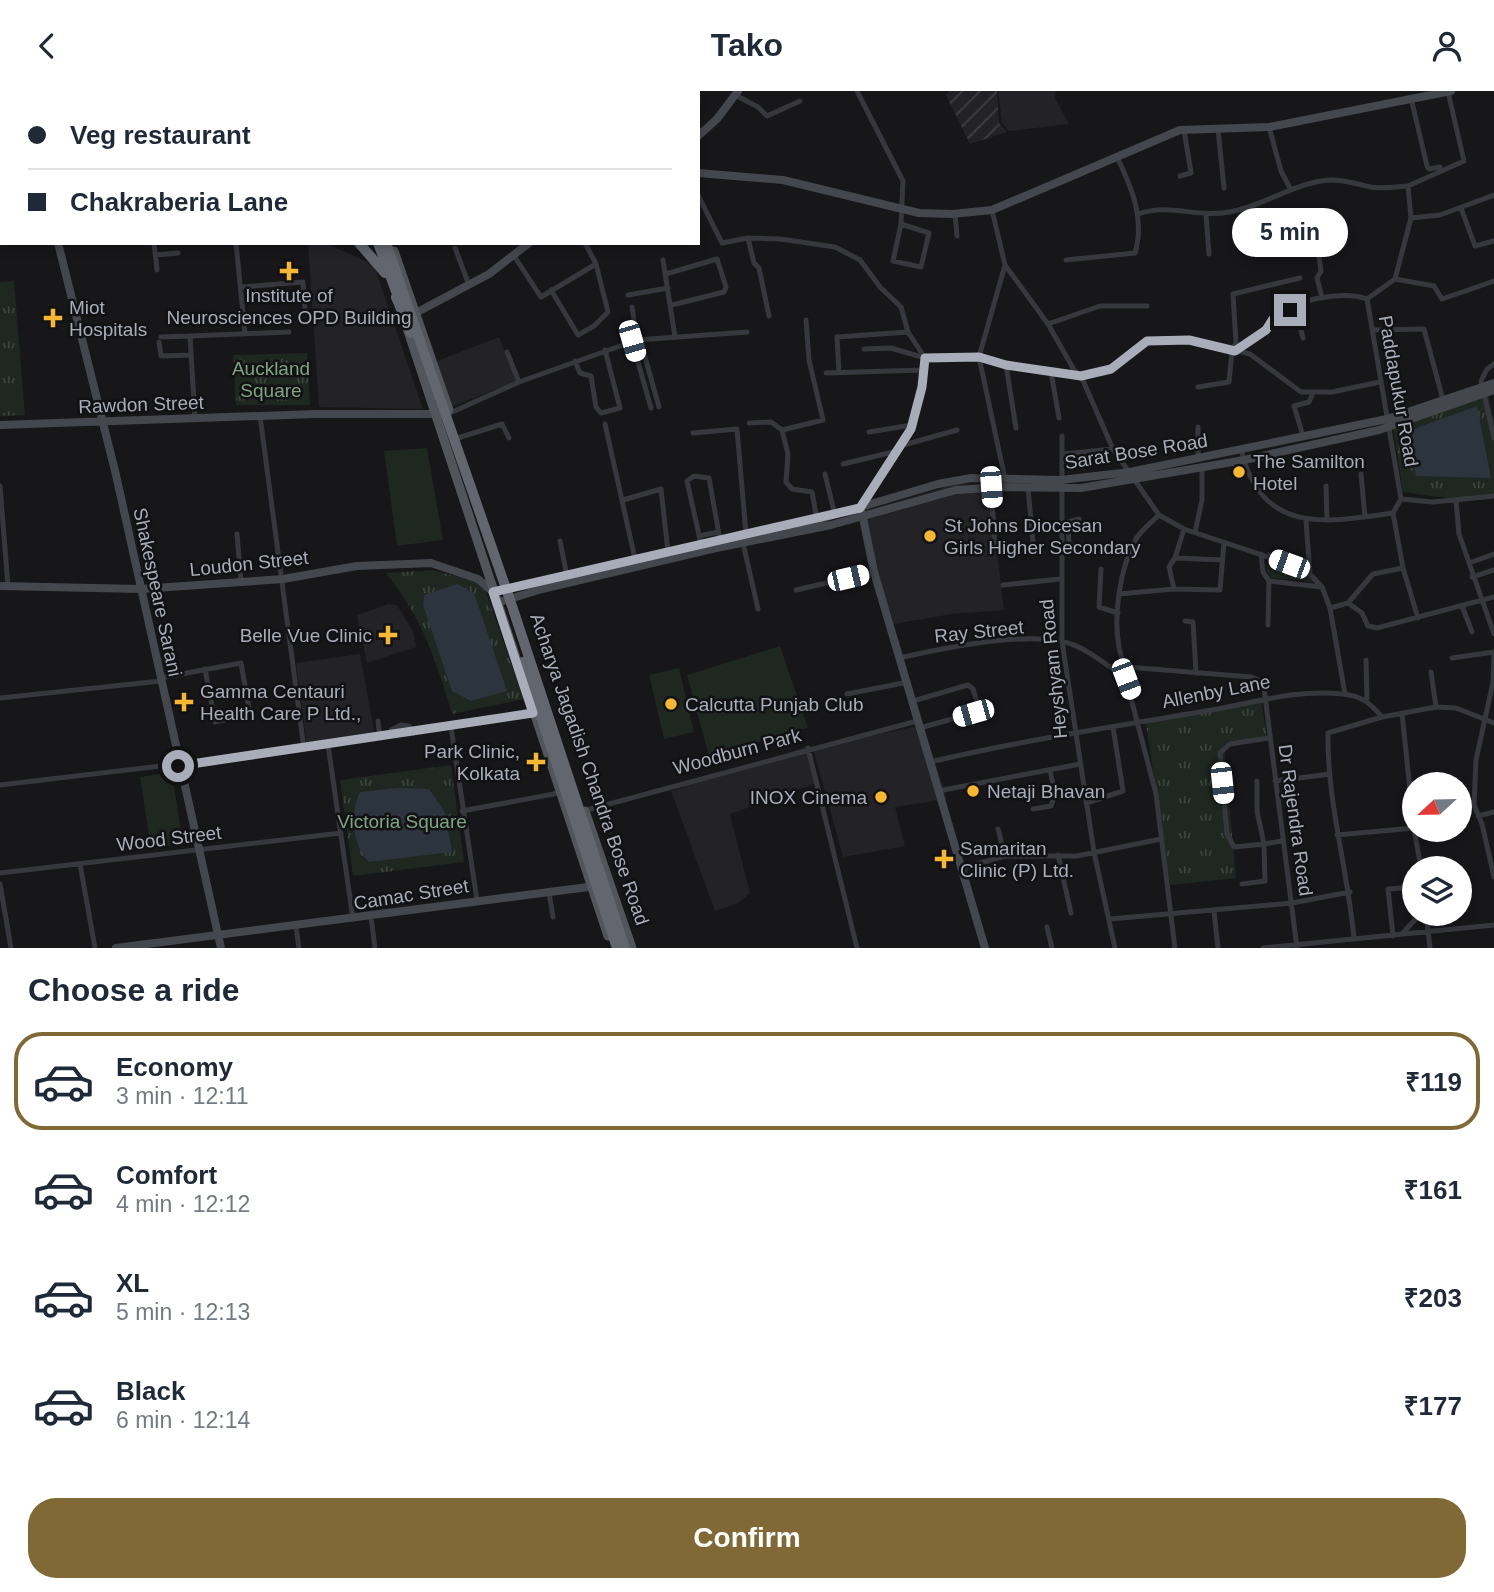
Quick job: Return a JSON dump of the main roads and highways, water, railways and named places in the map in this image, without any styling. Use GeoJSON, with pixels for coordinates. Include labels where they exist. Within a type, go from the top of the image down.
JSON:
{"type":"FeatureCollection","features":[{"type":"Feature","properties":{"kind":"highway"},"geometry":{"type":"LineString","coordinates":[[359,245],[384,271],[411,333]]}},
{"type":"Feature","properties":{"kind":"highway"},"geometry":{"type":"LineString","coordinates":[[384,245],[617,948]]}},
{"type":"Feature","properties":{"kind":"highway"},"geometry":{"type":"LineString","coordinates":[[384,245],[509,597],[625,948]]}},
{"type":"Feature","properties":{"kind":"main road"},"geometry":{"type":"LineString","coordinates":[[700,173],[783,180],[904,210],[955,214],[992,210],[1184,130],[1269,127],[1450,91]]}},
{"type":"Feature","properties":{"kind":"main road"},"geometry":{"type":"LineString","coordinates":[[700,134],[718,119],[736,93]]}},
{"type":"Feature","properties":{"kind":"main road","name":"Shakespeare Sarani"},"geometry":{"type":"LineString","coordinates":[[59,245],[103,421],[178,766],[221,948]]}},
{"type":"Feature","properties":{"kind":"main road","name":"Acharya Jagadish Chandra Bose Road"},"geometry":{"type":"LineString","coordinates":[[384,245],[417,313],[632,948]]}},
{"type":"Feature","properties":{"kind":"main road","name":"Acharya Jagadish Chandra Bose Road"},"geometry":{"type":"LineString","coordinates":[[384,245],[404,319],[496,603],[612,948]]}},
{"type":"Feature","properties":{"kind":"main road"},"geometry":{"type":"LineString","coordinates":[[404,319],[469,285],[527,245]]}},
{"type":"Feature","properties":{"kind":"main road","name":"Sarat Bose Road"},"geometry":{"type":"LineString","coordinates":[[493,592],[512,593],[567,576],[668,552],[700,540],[719,536],[745,538],[835,515],[861,512],[939,484],[971,478],[1060,480],[1130,472],[1303,436],[1387,423],[1443,400],[1483,390],[1494,383]]}},
{"type":"Feature","properties":{"kind":"main road"},"geometry":{"type":"LineString","coordinates":[[496,603],[512,593],[956,490],[991,487],[1062,489],[1137,481],[1244,460],[1387,423],[1483,390],[1494,390]]}},
{"type":"Feature","properties":{"kind":"main road","name":"Rawdon Street"},"geometry":{"type":"LineString","coordinates":[[0,425],[450,413]]}},
{"type":"Feature","properties":{"kind":"main road"},"geometry":{"type":"LineString","coordinates":[[861,512],[874,572],[985,948]]}},
{"type":"Feature","properties":{"kind":"main road","name":"Loudon Street"},"geometry":{"type":"LineString","coordinates":[[4,586],[141,589],[283,579],[357,566],[431,563],[478,579],[493,592]]}},
{"type":"Feature","properties":{"kind":"main road","name":"Camac Street"},"geometry":{"type":"LineString","coordinates":[[116,948],[296,927],[477,900],[591,887],[609,882]]}},
{"type":"Feature","properties":{"kind":"place","name":"Institute of Neurosciences OPD Building"},"geometry":{"type":"Point","coordinates":[289,271]}},
{"type":"Feature","properties":{"kind":"place","name":"Miot Hospitals"},"geometry":{"type":"Point","coordinates":[53,318]}},
{"type":"Feature","properties":{"kind":"place","name":"The Samilton Hotel"},"geometry":{"type":"Point","coordinates":[1239,472]}},
{"type":"Feature","properties":{"kind":"place","name":"St Johns Diocesan Girls Higher Secondary"},"geometry":{"type":"Point","coordinates":[930,536]}},
{"type":"Feature","properties":{"kind":"place","name":"Belle Vue Clinic"},"geometry":{"type":"Point","coordinates":[388,635]}},
{"type":"Feature","properties":{"kind":"place","name":"Gamma Centauri Health Care P Ltd.,"},"geometry":{"type":"Point","coordinates":[184,702]}},
{"type":"Feature","properties":{"kind":"place","name":"Calcutta Punjab Club"},"geometry":{"type":"Point","coordinates":[671,704]}},
{"type":"Feature","properties":{"kind":"place","name":"Park Clinic, Kolkata"},"geometry":{"type":"Point","coordinates":[536,762]}},
{"type":"Feature","properties":{"kind":"place","name":"Netaji Bhavan"},"geometry":{"type":"Point","coordinates":[973,791]}},
{"type":"Feature","properties":{"kind":"place","name":"INOX Cinema"},"geometry":{"type":"Point","coordinates":[881,797]}},
{"type":"Feature","properties":{"kind":"place","name":"Samaritan Clinic (P) Ltd."},"geometry":{"type":"Point","coordinates":[944,859]}},
{"type":"Feature","properties":{"kind":"park label","name":"Auckland Square"},"geometry":{"type":"Point","coordinates":[271,379]}},
{"type":"Feature","properties":{"kind":"park label","name":"Victoria Square"},"geometry":{"type":"Point","coordinates":[402,821]}}]}
